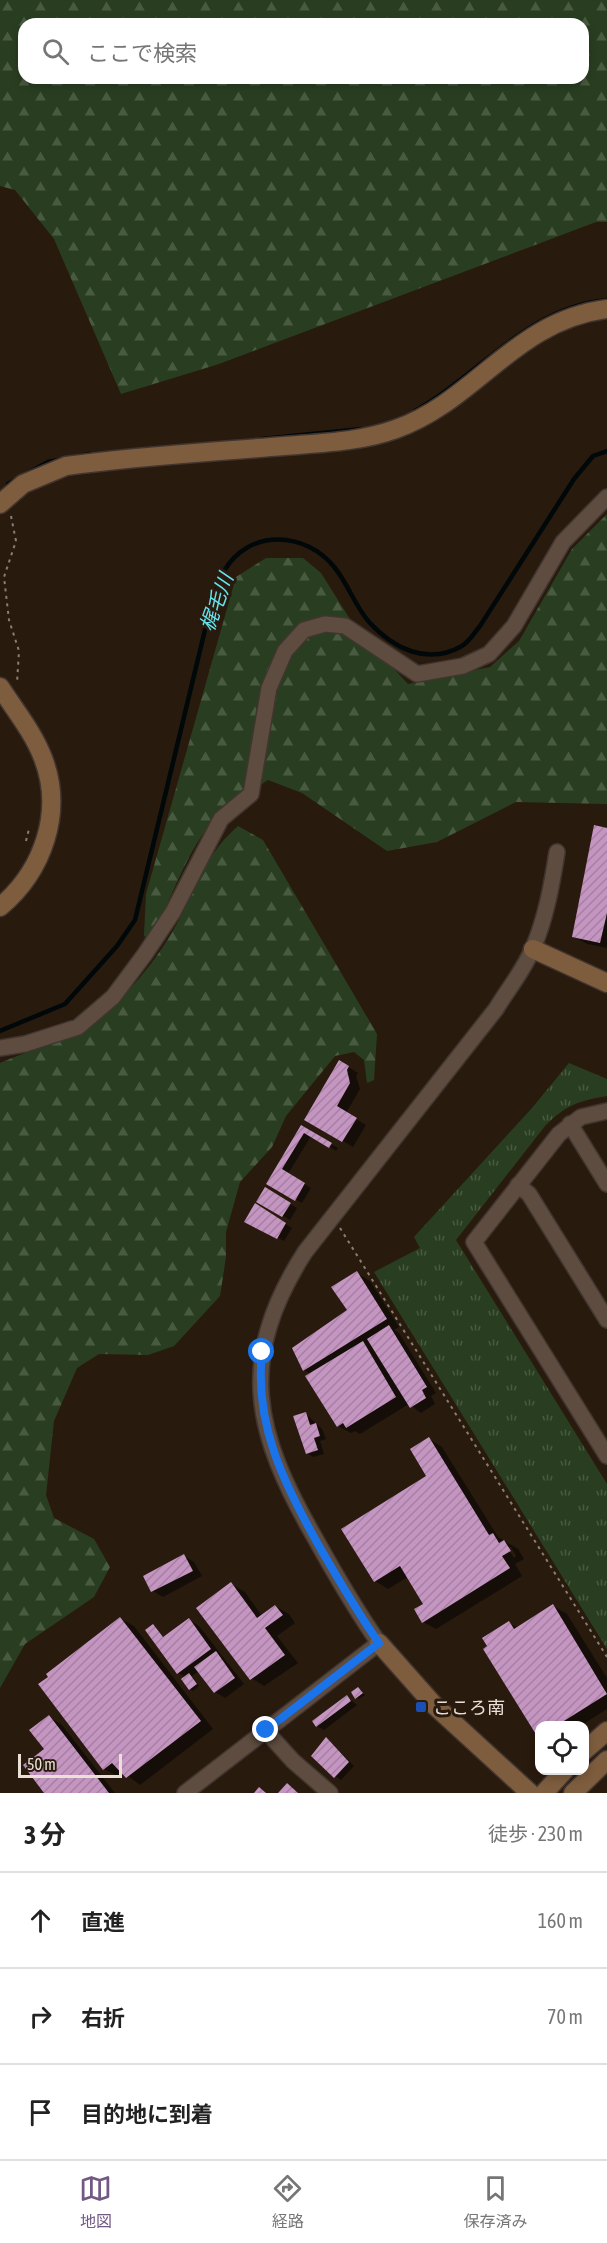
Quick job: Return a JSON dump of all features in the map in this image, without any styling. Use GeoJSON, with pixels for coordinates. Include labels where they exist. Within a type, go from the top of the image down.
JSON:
{"type":"FeatureCollection","features":[{"type":"Feature","properties":{"kind":"street"},"geometry":{"type":"LineString","coordinates":[[4,500],[37,477],[66,466],[348,440],[396,429],[439,407],[536,333],[576,316],[607,309]]}},
{"type":"Feature","properties":{"kind":"street"},"geometry":{"type":"LineString","coordinates":[[0,1048],[25,1044],[78,1027],[113,997],[145,954],[173,912],[221,819],[251,794],[269,688],[285,651],[304,630],[325,624],[345,626],[417,674],[463,666],[489,654],[514,626],[563,542],[607,497]]}},
{"type":"Feature","properties":{"kind":"street"},"geometry":{"type":"LineString","coordinates":[[0,687],[44,760],[50,790],[51,813],[47,835],[37,863],[20,888],[0,907]]}},
{"type":"Feature","properties":{"kind":"street"},"geometry":{"type":"LineString","coordinates":[[531,1793],[434,1705],[379,1643],[353,1606],[310,1529],[271,1448],[261,1402],[261,1370],[265,1337],[280,1295],[305,1252],[496,1009],[533,950],[552,884],[557,852]]}},
{"type":"Feature","properties":{"kind":"street"},"geometry":{"type":"LineString","coordinates":[[533,950],[607,982]]}},
{"type":"Feature","properties":{"kind":"street"},"geometry":{"type":"LineString","coordinates":[[607,1112],[595,1112],[570,1124],[518,1185],[474,1242],[607,1456]]}},
{"type":"Feature","properties":{"kind":"street"},"geometry":{"type":"LineString","coordinates":[[570,1124],[607,1184]]}},
{"type":"Feature","properties":{"kind":"street"},"geometry":{"type":"LineString","coordinates":[[518,1185],[529,1194],[607,1320]]}},
{"type":"Feature","properties":{"kind":"street"},"geometry":{"type":"LineString","coordinates":[[186,1793],[379,1643]]}},
{"type":"Feature","properties":{"kind":"street"},"geometry":{"type":"LineString","coordinates":[[266,1730],[293,1761],[330,1793]]}},
{"type":"Feature","properties":{"kind":"street"},"geometry":{"type":"LineString","coordinates":[[589,1747],[607,1731]]}},
{"type":"Feature","properties":{"kind":"street"},"geometry":{"type":"LineString","coordinates":[[573,1793],[607,1760]]}},
{"type":"Feature","properties":{"kind":"street"},"geometry":{"type":"LineString","coordinates":[[544,1793],[560,1775]]}},
{"type":"Feature","properties":{"kind":"path"},"geometry":{"type":"LineString","coordinates":[[4,500],[16,541],[4,577],[9,620],[20,664],[12,706]]}},
{"type":"Feature","properties":{"kind":"path"},"geometry":{"type":"LineString","coordinates":[[340,1228],[607,1657]]}},
{"type":"Feature","properties":{"kind":"green space"},"geometry":{"type":"Polygon","coordinates":[[[0,0],[607,0],[607,222],[596,222],[219,364],[121,394],[54,239],[15,190],[0,186],[0,0]]]}},
{"type":"Feature","properties":{"kind":"green space"},"geometry":{"type":"Polygon","coordinates":[[[607,514],[607,804],[516,802],[437,842],[387,851],[302,793],[268,780],[226,810],[204,833],[187,862],[150,940],[144,936],[146,894],[236,577],[266,558],[303,558],[321,573],[355,627],[408,684],[490,667],[519,641],[572,549],[607,514]]]}},
{"type":"Feature","properties":{"kind":"green space"},"geometry":{"type":"Polygon","coordinates":[[[238,826],[263,840],[377,1034],[374,1080],[367,1083],[364,1060],[354,1052],[335,1056],[286,1116],[272,1147],[240,1182],[226,1232],[226,1257],[220,1296],[174,1346],[148,1355],[99,1354],[77,1368],[54,1421],[46,1495],[54,1518],[94,1539],[110,1567],[94,1597],[25,1644],[0,1688],[0,1063],[73,1034],[90,1024],[120,998],[159,952],[180,918],[210,858],[238,826]]]}},
{"type":"Feature","properties":{"kind":"green space"},"geometry":{"type":"Polygon","coordinates":[[[569,1063],[607,1079],[607,1096],[573,1105],[559,1113],[545,1126],[456,1240],[607,1484],[607,1649],[374,1272],[420,1248],[414,1237],[532,1108],[569,1063]]]}},
{"type":"Feature","properties":{"kind":"building"},"geometry":{"type":"Polygon","coordinates":[[[594,825],[607,828],[607,913],[600,943],[572,937],[594,825]]]}},
{"type":"Feature","properties":{"kind":"building"},"geometry":{"type":"Polygon","coordinates":[[[339,1060],[349,1066],[347,1070],[350,1083],[337,1106],[357,1118],[342,1142],[304,1120],[339,1060]]]}},
{"type":"Feature","properties":{"kind":"building"},"geometry":{"type":"Polygon","coordinates":[[[301,1125],[332,1143],[329,1148],[304,1133],[282,1169],[305,1183],[295,1201],[266,1184],[301,1125]]]}},
{"type":"Feature","properties":{"kind":"building"},"geometry":{"type":"Polygon","coordinates":[[[265,1187],[291,1203],[282,1217],[256,1202],[265,1187]]]}},
{"type":"Feature","properties":{"kind":"building"},"geometry":{"type":"Polygon","coordinates":[[[255,1203],[286,1223],[277,1239],[244,1222],[255,1203]]]}},
{"type":"Feature","properties":{"kind":"building"},"geometry":{"type":"Polygon","coordinates":[[[357,1271],[387,1319],[303,1371],[292,1348],[347,1310],[331,1287],[357,1271]]]}},
{"type":"Feature","properties":{"kind":"building"},"geometry":{"type":"Polygon","coordinates":[[[389,1325],[427,1387],[422,1390],[426,1398],[410,1408],[367,1339],[389,1325]]]}},
{"type":"Feature","properties":{"kind":"building"},"geometry":{"type":"Polygon","coordinates":[[[363,1341],[396,1397],[346,1428],[343,1423],[337,1427],[305,1376],[363,1341]]]}},
{"type":"Feature","properties":{"kind":"building"},"geometry":{"type":"Polygon","coordinates":[[[306,1412],[310,1425],[316,1423],[320,1436],[314,1438],[318,1450],[306,1454],[293,1416],[306,1412]]]}},
{"type":"Feature","properties":{"kind":"building"},"geometry":{"type":"Polygon","coordinates":[[[429,1437],[489,1535],[493,1533],[499,1543],[504,1540],[511,1551],[502,1556],[510,1568],[422,1623],[414,1609],[423,1604],[400,1566],[374,1582],[341,1529],[426,1476],[410,1449],[429,1437]]]}},
{"type":"Feature","properties":{"kind":"building"},"geometry":{"type":"Polygon","coordinates":[[[184,1554],[193,1571],[151,1592],[143,1576],[184,1554]]]}},
{"type":"Feature","properties":{"kind":"building"},"geometry":{"type":"Polygon","coordinates":[[[231,1582],[257,1618],[275,1605],[283,1615],[265,1628],[285,1655],[250,1680],[196,1608],[231,1582]]]}},
{"type":"Feature","properties":{"kind":"building"},"geometry":{"type":"Polygon","coordinates":[[[553,1604],[607,1694],[564,1721],[535,1721],[535,1733],[483,1649],[487,1646],[482,1638],[509,1621],[514,1629],[553,1604]]]}},
{"type":"Feature","properties":{"kind":"building"},"geometry":{"type":"Polygon","coordinates":[[[120,1617],[201,1721],[126,1778],[112,1763],[103,1770],[38,1684],[48,1677],[46,1674],[120,1617]]]}},
{"type":"Feature","properties":{"kind":"building"},"geometry":{"type":"Polygon","coordinates":[[[189,1618],[211,1649],[177,1674],[145,1630],[153,1624],[163,1637],[189,1618]]]}},
{"type":"Feature","properties":{"kind":"building"},"geometry":{"type":"Polygon","coordinates":[[[216,1651],[235,1678],[214,1693],[194,1667],[216,1651]]]}},
{"type":"Feature","properties":{"kind":"building"},"geometry":{"type":"Polygon","coordinates":[[[189,1673],[197,1684],[189,1690],[181,1679],[189,1673]]]}},
{"type":"Feature","properties":{"kind":"building"},"geometry":{"type":"Polygon","coordinates":[[[358,1687],[363,1693],[355,1699],[351,1692],[358,1687]]]}},
{"type":"Feature","properties":{"kind":"building"},"geometry":{"type":"Polygon","coordinates":[[[347,1695],[351,1701],[316,1727],[312,1721],[347,1695]]]}},
{"type":"Feature","properties":{"kind":"building"},"geometry":{"type":"Polygon","coordinates":[[[49,1715],[109,1793],[44,1793],[23,1765],[44,1749],[29,1730],[49,1715]]]}},
{"type":"Feature","properties":{"kind":"building"},"geometry":{"type":"Polygon","coordinates":[[[326,1737],[349,1762],[334,1778],[311,1756],[326,1737]]]}},
{"type":"Feature","properties":{"kind":"building"},"geometry":{"type":"Polygon","coordinates":[[[287,1783],[298,1793],[278,1793],[287,1783]]]}},
{"type":"Feature","properties":{"kind":"building"},"geometry":{"type":"Polygon","coordinates":[[[259,1787],[266,1793],[254,1793],[259,1787]]]}},
{"type":"Feature","properties":{"kind":"waterway"},"geometry":{"type":"LineString","coordinates":[[415,411],[439,396],[528,329],[578,306],[607,300]]}},
{"type":"Feature","properties":{"kind":"waterway"},"geometry":{"type":"LineString","coordinates":[[262,439],[362,429]]}},
{"type":"Feature","properties":{"kind":"waterway","name":"梶毛川"},"geometry":{"type":"LineString","coordinates":[[0,1031],[65,1004],[117,946],[135,920],[211,605],[224,571],[235,557],[248,547],[262,541],[294,541],[309,547],[335,568],[364,616],[389,640],[411,651],[424,654],[449,652],[462,646],[472,637],[574,479],[593,456],[607,451]]}},
{"type":"Feature","properties":{"kind":"waterway"},"geometry":{"type":"LineString","coordinates":[[8,484],[48,462],[90,454]]}},
{"type":"Feature","properties":{"kind":"place","name":"こころ南"},"geometry":{"type":"Point","coordinates":[421,1707]}},
{"type":"Feature","properties":{"kind":"route"},"geometry":{"type":"LineString","coordinates":[[262,1352],[261,1402],[271,1448],[280,1472],[353,1606],[379,1643],[266,1730]]}}]}
